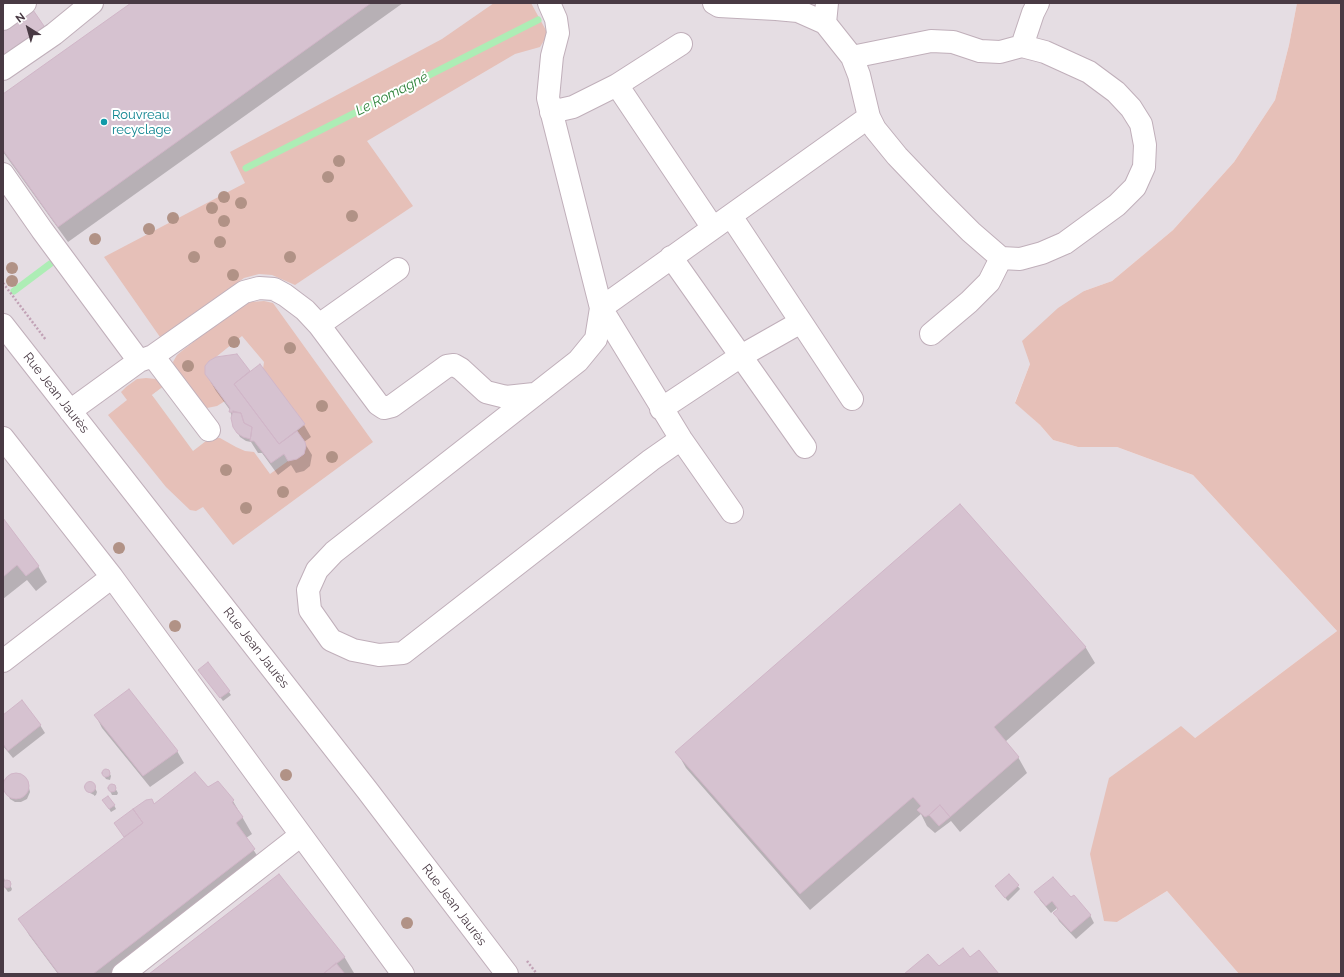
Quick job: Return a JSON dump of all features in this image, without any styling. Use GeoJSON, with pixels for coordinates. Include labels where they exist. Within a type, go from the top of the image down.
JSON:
{"type":"FeatureCollection","features":[{"type":"Feature","properties":{"kind":"street"},"geometry":{"type":"LineString","coordinates":[[3,19],[25,3]]}},
{"type":"Feature","properties":{"kind":"street"},"geometry":{"type":"LineString","coordinates":[[3,69],[54,34],[92,3]]}},
{"type":"Feature","properties":{"kind":"street"},"geometry":{"type":"LineString","coordinates":[[549,3],[556,19],[558,33],[552,56],[548,98],[601,308],[661,409],[732,512]]}},
{"type":"Feature","properties":{"kind":"street"},"geometry":{"type":"LineString","coordinates":[[714,3],[719,6],[826,13],[852,57],[860,75],[869,117],[875,129],[897,156],[971,232],[1001,258],[1020,259],[1042,253],[1064,243],[1117,205],[1135,187],[1144,168],[1145,145],[1141,124],[1131,108],[1116,92],[1089,72],[1044,52],[1022,46],[1000,52],[980,51],[953,42],[932,41],[852,57]]}},
{"type":"Feature","properties":{"kind":"street"},"geometry":{"type":"LineString","coordinates":[[1022,46],[1038,3]]}},
{"type":"Feature","properties":{"kind":"street"},"geometry":{"type":"LineString","coordinates":[[551,112],[573,106],[617,85],[681,44]]}},
{"type":"Feature","properties":{"kind":"street"},"geometry":{"type":"LineString","coordinates":[[617,85],[800,322],[852,399]]}},
{"type":"Feature","properties":{"kind":"street"},"geometry":{"type":"LineString","coordinates":[[681,439],[651,460],[403,653],[379,655],[353,650],[331,640],[310,610],[308,590],[317,570],[334,552],[578,361],[596,339],[601,308],[869,117]]}},
{"type":"Feature","properties":{"kind":"street"},"geometry":{"type":"LineString","coordinates":[[3,174],[42,230],[146,358],[209,430]]}},
{"type":"Feature","properties":{"kind":"street"},"geometry":{"type":"LineString","coordinates":[[671,257],[805,447]]}},
{"type":"Feature","properties":{"kind":"street"},"geometry":{"type":"LineString","coordinates":[[931,334],[969,302],[989,282],[1001,258]]}},
{"type":"Feature","properties":{"kind":"street"},"geometry":{"type":"LineString","coordinates":[[319,325],[398,269]]}},
{"type":"Feature","properties":{"kind":"street"},"geometry":{"type":"LineString","coordinates":[[70,411],[244,292],[259,288],[274,289],[285,295],[305,310],[319,325],[378,404],[384,408],[392,406],[447,366],[454,365],[461,369],[486,392],[506,397],[534,394]]}},
{"type":"Feature","properties":{"kind":"street"},"geometry":{"type":"LineString","coordinates":[[661,409],[741,356],[800,322]]}},
{"type":"Feature","properties":{"kind":"street","name":"Rue Jean Jaurès"},"geometry":{"type":"LineString","coordinates":[[3,325],[362,783],[507,974]]}},
{"type":"Feature","properties":{"kind":"street"},"geometry":{"type":"LineString","coordinates":[[3,438],[112,577],[403,974]]}},
{"type":"Feature","properties":{"kind":"street"},"geometry":{"type":"LineString","coordinates":[[3,661],[112,577]]}},
{"type":"Feature","properties":{"kind":"street"},"geometry":{"type":"LineString","coordinates":[[123,974],[302,835]]}},
{"type":"Feature","properties":{"kind":"shaded area"},"geometry":{"type":"Polygon","coordinates":[[[3,3],[1297,3],[1289,45],[1275,100],[1234,162],[1173,230],[1112,281],[1084,291],[1030,364],[1015,402],[1040,425],[1053,440],[1078,447],[1117,447],[1193,475],[1337,631],[1195,738],[1117,922],[1167,891],[1239,974],[3,974],[3,3]]]}},
{"type":"Feature","properties":{"kind":"shaded area"},"geometry":{"type":"Polygon","coordinates":[[[494,3],[531,3],[548,34],[540,47],[515,54],[367,141],[413,206],[295,285],[272,275],[259,274],[244,278],[160,337],[104,257],[245,183],[230,152],[442,39],[494,3]]]}},
{"type":"Feature","properties":{"kind":"shaded area"},"geometry":{"type":"Polygon","coordinates":[[[1297,3],[1341,3],[1341,974],[1239,974],[1167,891],[1117,922],[1104,921],[1090,854],[1109,778],[1181,726],[1195,738],[1337,631],[1193,475],[1117,447],[1078,447],[1053,440],[1040,425],[1015,403],[1030,364],[1022,341],[1058,308],[1084,291],[1112,281],[1173,230],[1234,162],[1275,100],[1289,45],[1297,3]]]}},
{"type":"Feature","properties":{"kind":"shaded area"},"geometry":{"type":"Polygon","coordinates":[[[264,301],[273,303],[373,442],[233,545],[203,507],[196,511],[190,510],[166,487],[108,415],[127,400],[121,392],[126,387],[137,379],[156,379],[164,386],[152,395],[206,441],[213,438],[220,438],[245,451],[254,452],[270,474],[288,461],[300,457],[305,450],[305,442],[297,431],[305,424],[263,369],[264,362],[242,336],[209,361],[205,366],[205,374],[225,401],[217,406],[207,408],[200,404],[175,369],[173,362],[177,355],[183,350],[239,307],[251,302],[264,301]]]}},
{"type":"Feature","properties":{"kind":"shaded area"},"geometry":{"type":"Polygon","coordinates":[[[164,386],[213,438],[206,441],[193,451],[152,395],[164,386]]]}},
{"type":"Feature","properties":{"kind":"building","name":"Rouvreau recyclage"},"geometry":{"type":"Polygon","coordinates":[[[131,3],[371,3],[58,227],[3,150],[3,94],[131,3]]]}},
{"type":"Feature","properties":{"kind":"building"},"geometry":{"type":"Polygon","coordinates":[[[31,7],[46,29],[3,59],[3,27],[31,7]]]}},
{"type":"Feature","properties":{"kind":"building"},"geometry":{"type":"Polygon","coordinates":[[[237,354],[250,371],[234,384],[279,444],[297,431],[305,442],[306,446],[304,454],[297,459],[288,461],[284,454],[271,463],[254,441],[250,441],[252,427],[244,423],[241,413],[229,412],[230,408],[205,374],[205,366],[209,361],[216,357],[237,354]]]}},
{"type":"Feature","properties":{"kind":"building"},"geometry":{"type":"Polygon","coordinates":[[[260,364],[305,424],[279,444],[234,384],[260,364]]]}},
{"type":"Feature","properties":{"kind":"building"},"geometry":{"type":"Polygon","coordinates":[[[233,411],[241,413],[244,423],[252,427],[250,439],[237,433],[233,427],[231,418],[233,411]]]}},
{"type":"Feature","properties":{"kind":"building"},"geometry":{"type":"Polygon","coordinates":[[[960,504],[1086,647],[994,727],[1019,757],[950,817],[940,805],[925,817],[917,810],[921,806],[913,797],[800,894],[675,752],[960,504]]]}},
{"type":"Feature","properties":{"kind":"building"},"geometry":{"type":"Polygon","coordinates":[[[3,518],[39,566],[26,576],[17,565],[3,577],[3,518]]]}},
{"type":"Feature","properties":{"kind":"building"},"geometry":{"type":"Polygon","coordinates":[[[208,662],[230,691],[220,698],[198,670],[208,662]]]}},
{"type":"Feature","properties":{"kind":"building"},"geometry":{"type":"Polygon","coordinates":[[[129,689],[178,751],[143,776],[94,715],[129,689]]]}},
{"type":"Feature","properties":{"kind":"building"},"geometry":{"type":"Polygon","coordinates":[[[22,700],[41,725],[8,751],[3,744],[3,715],[22,700]]]}},
{"type":"Feature","properties":{"kind":"building"},"geometry":{"type":"Polygon","coordinates":[[[104,769],[108,769],[110,773],[108,777],[104,777],[102,775],[102,771],[104,769]]]}},
{"type":"Feature","properties":{"kind":"building"},"geometry":{"type":"Polygon","coordinates":[[[195,772],[208,787],[218,781],[234,800],[232,802],[243,817],[236,823],[255,849],[93,974],[59,974],[18,919],[143,823],[133,809],[146,800],[152,799],[154,804],[195,772]]]}},
{"type":"Feature","properties":{"kind":"building"},"geometry":{"type":"Polygon","coordinates":[[[16,773],[25,777],[29,786],[25,795],[16,799],[7,795],[3,786],[7,777],[16,773]]]}},
{"type":"Feature","properties":{"kind":"building"},"geometry":{"type":"Polygon","coordinates":[[[90,781],[94,783],[96,787],[94,791],[90,793],[86,791],[84,787],[86,783],[90,781]]]}},
{"type":"Feature","properties":{"kind":"building"},"geometry":{"type":"Polygon","coordinates":[[[110,784],[114,784],[116,788],[114,792],[110,792],[108,790],[108,786],[110,784]]]}},
{"type":"Feature","properties":{"kind":"building"},"geometry":{"type":"Polygon","coordinates":[[[108,796],[115,805],[109,809],[102,800],[108,796]]]}},
{"type":"Feature","properties":{"kind":"building"},"geometry":{"type":"Polygon","coordinates":[[[940,805],[950,817],[939,826],[929,815],[940,805]]]}},
{"type":"Feature","properties":{"kind":"building"},"geometry":{"type":"Polygon","coordinates":[[[133,809],[143,823],[124,837],[114,823],[133,809]]]}},
{"type":"Feature","properties":{"kind":"building"},"geometry":{"type":"Polygon","coordinates":[[[279,874],[345,957],[323,974],[149,974],[279,874]]]}},
{"type":"Feature","properties":{"kind":"building"},"geometry":{"type":"Polygon","coordinates":[[[1009,874],[1019,885],[1005,898],[995,886],[1009,874]]]}},
{"type":"Feature","properties":{"kind":"building"},"geometry":{"type":"Polygon","coordinates":[[[1053,877],[1071,897],[1074,895],[1091,915],[1071,932],[1053,913],[1058,909],[1052,901],[1046,906],[1034,892],[1053,877]]]}},
{"type":"Feature","properties":{"kind":"building"},"geometry":{"type":"Polygon","coordinates":[[[7,880],[10,881],[10,887],[7,888],[4,887],[3,884],[4,881],[7,880]]]}},
{"type":"Feature","properties":{"kind":"building"},"geometry":{"type":"Polygon","coordinates":[[[963,948],[970,957],[979,950],[999,974],[904,974],[928,954],[939,966],[963,948]]]}},
{"type":"Feature","properties":{"kind":"building"},"geometry":{"type":"Polygon","coordinates":[[[336,963],[345,974],[323,974],[336,963]]]}},
{"type":"Feature","properties":{"kind":"waterway","name":"Le Romagné"},"geometry":{"type":"LineString","coordinates":[[246,168],[538,20]]}},
{"type":"Feature","properties":{"kind":"waterway","name":"Le Romagné"},"geometry":{"type":"LineString","coordinates":[[14,291],[50,264]]}},
{"type":"Feature","properties":{"kind":"place","name":"Rouvreau recyclage"},"geometry":{"type":"Point","coordinates":[104,122]}}]}
